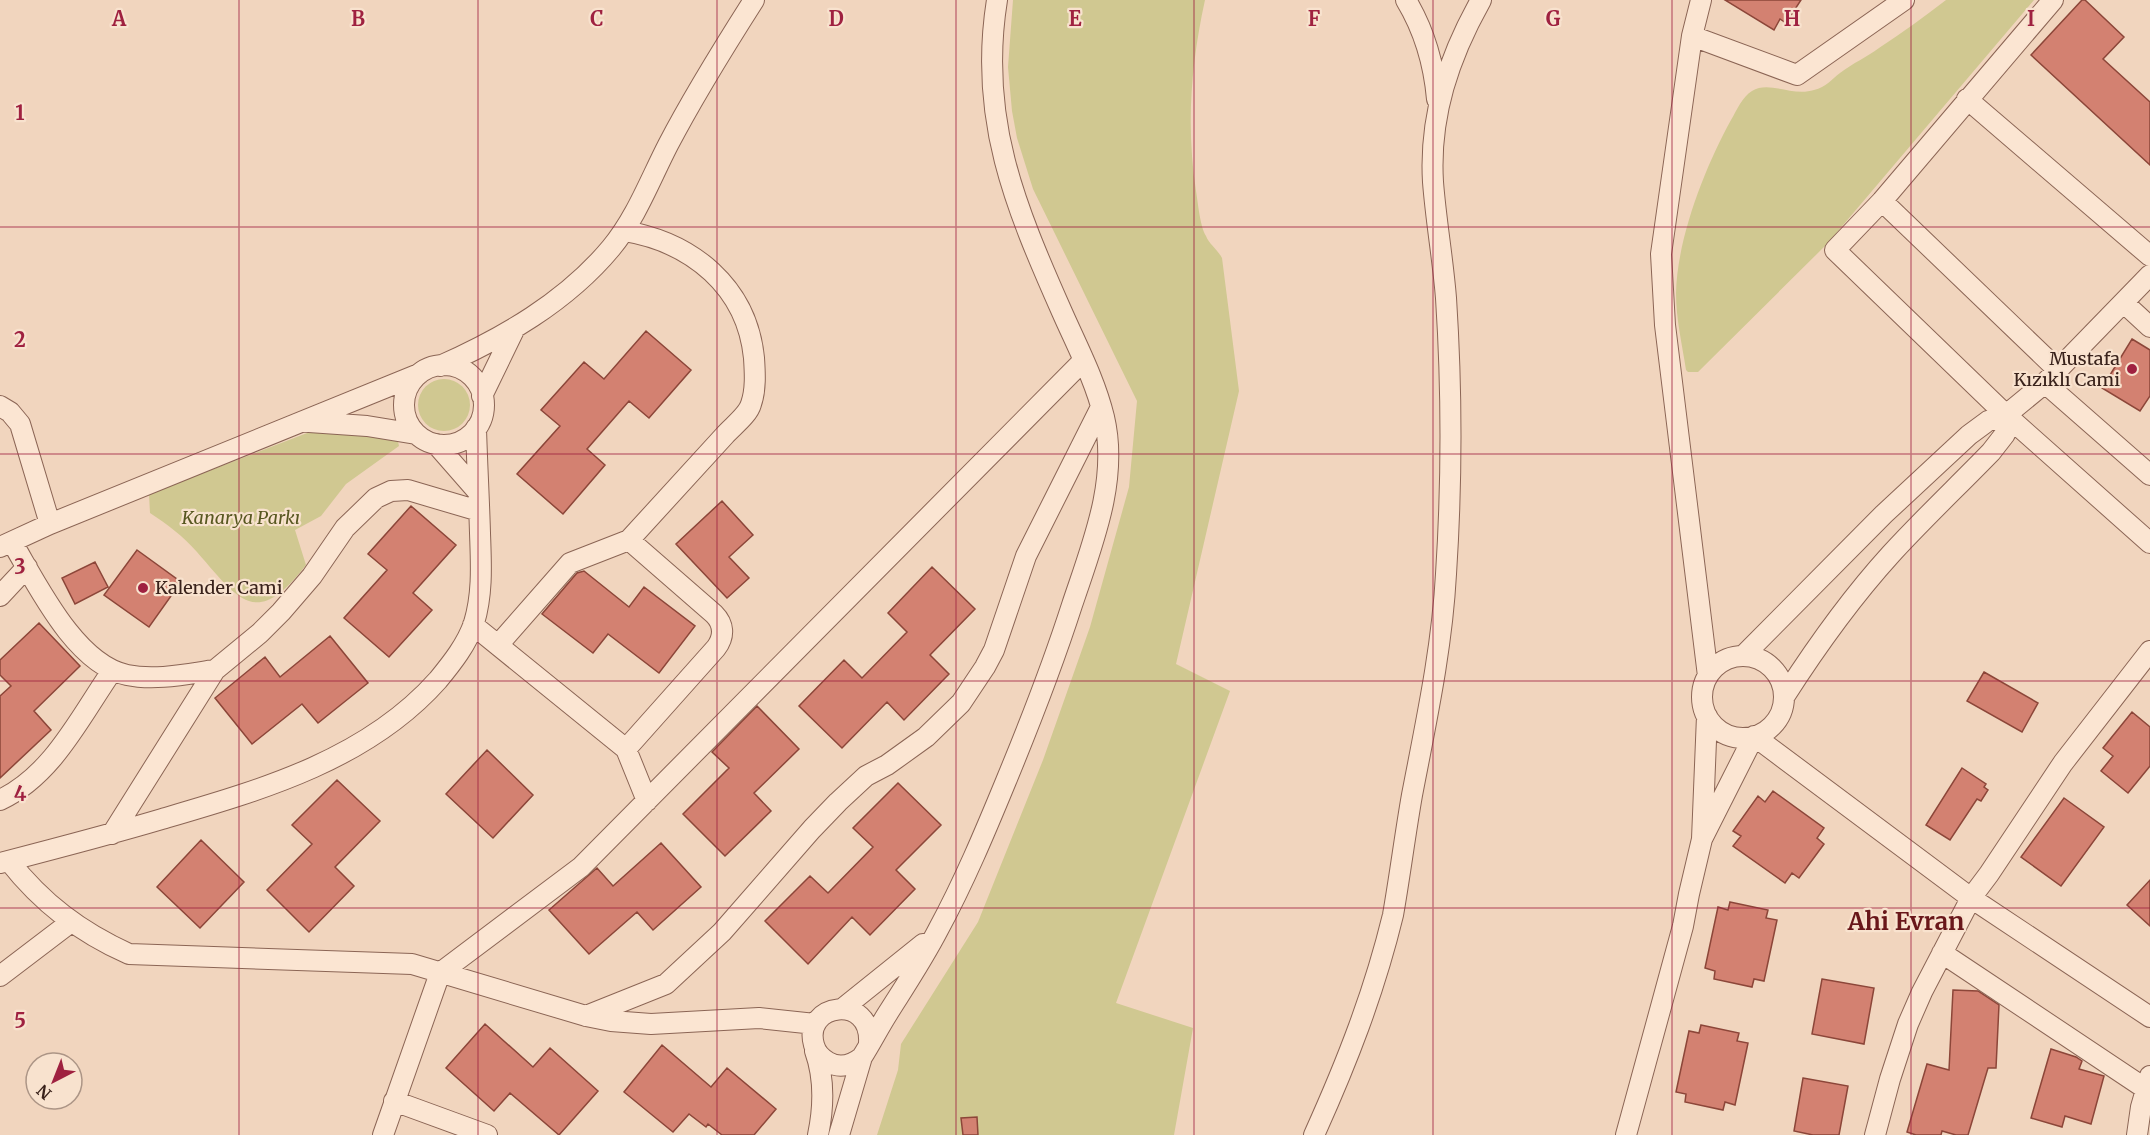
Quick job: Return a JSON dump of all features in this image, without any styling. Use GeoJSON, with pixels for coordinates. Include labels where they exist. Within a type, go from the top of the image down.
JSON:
{"type":"FeatureCollection","features":[{"type":"Feature","properties":{"kind":"street"},"geometry":{"type":"LineString","coordinates":[[440,366],[515,328],[553,302],[590,271],[624,231],[692,102],[754,0]]}},
{"type":"Feature","properties":{"kind":"street"},"geometry":{"type":"LineString","coordinates":[[814,1048],[832,1065],[848,1065],[866,1050],[937,933],[971,866],[1056,652],[1099,517],[1107,477],[1107,438],[1101,407],[1040,262],[1004,164],[997,135],[991,76],[997,0]]}},
{"type":"Feature","properties":{"kind":"street"},"geometry":{"type":"LineString","coordinates":[[1314,1135],[1349,1056],[1384,952],[1436,669],[1443,616],[1451,425],[1446,297],[1433,180],[1437,107],[1433,68],[1428,49],[1406,0]]}},
{"type":"Feature","properties":{"kind":"street"},"geometry":{"type":"LineString","coordinates":[[1437,107],[1463,36],[1481,0]]}},
{"type":"Feature","properties":{"kind":"street"},"geometry":{"type":"LineString","coordinates":[[1701,0],[1692,36],[1661,254],[1665,325],[1708,676]]}},
{"type":"Feature","properties":{"kind":"street"},"geometry":{"type":"LineString","coordinates":[[1692,36],[1797,75],[1904,0]]}},
{"type":"Feature","properties":{"kind":"street"},"geometry":{"type":"LineString","coordinates":[[2053,0],[1882,201],[1834,250],[2006,415],[2150,543]]}},
{"type":"Feature","properties":{"kind":"street"},"geometry":{"type":"LineString","coordinates":[[1967,99],[2150,256]]}},
{"type":"Feature","properties":{"kind":"street"},"geometry":{"type":"LineString","coordinates":[[1882,201],[2150,475]]}},
{"type":"Feature","properties":{"kind":"street"},"geometry":{"type":"LineString","coordinates":[[498,645],[570,563],[629,540],[751,406],[755,369],[749,333],[733,298],[716,276],[678,247],[643,234],[624,231]]}},
{"type":"Feature","properties":{"kind":"street"},"geometry":{"type":"LineString","coordinates":[[1743,656],[1884,514],[1969,435],[1988,421],[2006,415],[2052,377],[2150,275]]}},
{"type":"Feature","properties":{"kind":"street"},"geometry":{"type":"LineString","coordinates":[[2124,303],[2150,327]]}},
{"type":"Feature","properties":{"kind":"street"},"geometry":{"type":"LineString","coordinates":[[482,396],[515,328]]}},
{"type":"Feature","properties":{"kind":"street"},"geometry":{"type":"LineString","coordinates":[[383,1135],[440,973],[581,867],[1083,361]]}},
{"type":"Feature","properties":{"kind":"street"},"geometry":{"type":"LineString","coordinates":[[215,670],[146,677],[125,675],[112,670],[89,656],[51,609],[27,567],[6,545],[50,524],[429,368],[451,366],[471,376],[482,396],[484,407],[482,418],[469,437],[448,445],[426,441],[416,434],[405,415],[404,404],[411,382],[419,374]]}},
{"type":"Feature","properties":{"kind":"street"},"geometry":{"type":"LineString","coordinates":[[0,406],[10,412],[20,424],[50,524]]}},
{"type":"Feature","properties":{"kind":"street"},"geometry":{"type":"LineString","coordinates":[[586,1016],[666,984],[722,932],[838,802],[866,776],[897,758],[926,737],[965,698],[990,658],[1026,556],[1101,407]]}},
{"type":"Feature","properties":{"kind":"street"},"geometry":{"type":"LineString","coordinates":[[1784,697],[1839,618],[1891,555],[1991,452],[2005,434],[2006,415]]}},
{"type":"Feature","properties":{"kind":"street"},"geometry":{"type":"LineString","coordinates":[[300,422],[367,426],[416,434]]}},
{"type":"Feature","properties":{"kind":"street"},"geometry":{"type":"LineString","coordinates":[[5,862],[112,834],[292,777],[347,751],[393,721],[430,689],[456,657],[473,625],[479,603],[481,579],[476,428]]}},
{"type":"Feature","properties":{"kind":"street"},"geometry":{"type":"LineString","coordinates":[[436,444],[479,502]]}},
{"type":"Feature","properties":{"kind":"street"},"geometry":{"type":"LineString","coordinates":[[112,834],[215,670],[281,612],[312,576],[345,528],[369,504],[384,493],[399,489],[479,502]]}},
{"type":"Feature","properties":{"kind":"street"},"geometry":{"type":"LineString","coordinates":[[626,749],[716,648],[723,631],[714,614],[629,540]]}},
{"type":"Feature","properties":{"kind":"street"},"geometry":{"type":"LineString","coordinates":[[0,596],[27,567]]}},
{"type":"Feature","properties":{"kind":"street"},"geometry":{"type":"LineString","coordinates":[[473,625],[626,749],[647,801]]}},
{"type":"Feature","properties":{"kind":"street"},"geometry":{"type":"LineString","coordinates":[[1875,1135],[1908,1024],[1971,898],[2063,763],[2150,651]]}},
{"type":"Feature","properties":{"kind":"street"},"geometry":{"type":"LineString","coordinates":[[1626,1135],[1683,926],[1702,838],[1707,716],[1703,703],[1703,689],[1708,676],[1717,665],[1729,658],[1743,656],[1755,658],[1767,664],[1782,684],[1784,697],[1782,710],[1776,722],[1754,736],[1742,738],[1728,735],[1716,727],[1707,716]]}},
{"type":"Feature","properties":{"kind":"street"},"geometry":{"type":"LineString","coordinates":[[0,800],[24,786],[51,762],[112,670]]}},
{"type":"Feature","properties":{"kind":"street"},"geometry":{"type":"LineString","coordinates":[[1754,736],[1971,898],[2150,1017]]}},
{"type":"Feature","properties":{"kind":"street"},"geometry":{"type":"LineString","coordinates":[[1702,838],[1754,736]]}},
{"type":"Feature","properties":{"kind":"street"},"geometry":{"type":"LineString","coordinates":[[5,862],[71,922],[89,934],[129,954],[412,964],[586,1016],[611,1021],[651,1024],[759,1018],[815,1024]]}},
{"type":"Feature","properties":{"kind":"street"},"geometry":{"type":"LineString","coordinates":[[0,976],[71,922]]}},
{"type":"Feature","properties":{"kind":"street"},"geometry":{"type":"LineString","coordinates":[[818,1135],[823,1089],[822,1075],[814,1048],[815,1024],[826,1012],[842,1008],[937,933]]}},
{"type":"Feature","properties":{"kind":"street"},"geometry":{"type":"LineString","coordinates":[[1942,953],[2148,1082],[2138,1135]]}},
{"type":"Feature","properties":{"kind":"street"},"geometry":{"type":"LineString","coordinates":[[839,1135],[866,1050],[868,1026],[864,1019],[842,1008]]}},
{"type":"Feature","properties":{"kind":"street"},"geometry":{"type":"LineString","coordinates":[[394,1101],[487,1135]]}},
{"type":"Feature","properties":{"kind":"green space"},"geometry":{"type":"Polygon","coordinates":[[[1013,0],[1205,0],[1193,71],[1191,143],[1193,167],[1202,226],[1207,239],[1222,258],[1239,391],[1176,664],[1230,691],[1116,1003],[1193,1028],[1174,1135],[877,1135],[898,1070],[901,1044],[978,922],[1043,760],[1090,627],[1129,487],[1137,401],[1033,189],[1017,138],[1008,67],[1013,0]]]}},
{"type":"Feature","properties":{"kind":"green space"},"geometry":{"type":"Polygon","coordinates":[[[1946,0],[2034,0],[1827,244],[1698,372],[1688,372],[1676,303],[1681,250],[1702,181],[1721,139],[1743,100],[1759,88],[1806,92],[1822,87],[1845,69],[1905,31],[1946,0]]]}},
{"type":"Feature","properties":{"kind":"green space"},"geometry":{"type":"Polygon","coordinates":[[[444,379],[458,383],[466,391],[470,405],[466,419],[458,427],[444,431],[430,427],[422,419],[418,405],[422,391],[430,383],[444,379]]]}},
{"type":"Feature","properties":{"kind":"green space","name":"Kanarya Parkı"},"geometry":{"type":"Polygon","coordinates":[[[333,423],[395,428],[399,446],[346,484],[321,516],[295,530],[306,565],[289,585],[274,597],[261,602],[248,601],[237,594],[186,541],[150,513],[149,494],[333,423]]]}},
{"type":"Feature","properties":{"kind":"building"},"geometry":{"type":"Polygon","coordinates":[[[1725,0],[1801,0],[1786,23],[1780,19],[1774,30],[1725,0]]]}},
{"type":"Feature","properties":{"kind":"building"},"geometry":{"type":"Polygon","coordinates":[[[2082,0],[2085,0],[2124,37],[2103,59],[2150,102],[2150,165],[2031,55],[2082,0]]]}},
{"type":"Feature","properties":{"kind":"building"},"geometry":{"type":"Polygon","coordinates":[[[646,331],[691,370],[649,418],[629,401],[587,449],[605,465],[563,514],[517,474],[560,426],[541,410],[584,362],[604,379],[646,331]]]}},
{"type":"Feature","properties":{"kind":"building","name":"Mustafa Kızıklı Cami"},"geometry":{"type":"Polygon","coordinates":[[[2132,339],[2150,350],[2150,396],[2140,411],[2102,388],[2132,339]]]}},
{"type":"Feature","properties":{"kind":"building"},"geometry":{"type":"Polygon","coordinates":[[[722,501],[753,535],[729,557],[749,578],[727,598],[676,544],[722,501]]]}},
{"type":"Feature","properties":{"kind":"building"},"geometry":{"type":"Polygon","coordinates":[[[411,506],[456,545],[413,593],[432,610],[389,657],[344,618],[387,570],[368,554],[411,506]]]}},
{"type":"Feature","properties":{"kind":"building","name":"Kalender Cami"},"geometry":{"type":"Polygon","coordinates":[[[137,550],[181,582],[149,627],[104,595],[137,550]]]}},
{"type":"Feature","properties":{"kind":"building"},"geometry":{"type":"Polygon","coordinates":[[[95,562],[108,587],[75,604],[62,578],[95,562]]]}},
{"type":"Feature","properties":{"kind":"building"},"geometry":{"type":"Polygon","coordinates":[[[932,567],[975,609],[930,655],[949,674],[904,720],[887,702],[842,748],[799,706],[844,660],[862,678],[907,632],[888,613],[932,567]]]}},
{"type":"Feature","properties":{"kind":"building"},"geometry":{"type":"Polygon","coordinates":[[[584,571],[629,607],[644,587],[695,626],[659,673],[608,634],[593,653],[542,614],[577,573],[584,571]]]}},
{"type":"Feature","properties":{"kind":"building"},"geometry":{"type":"Polygon","coordinates":[[[39,623],[80,666],[34,711],[51,730],[0,778],[0,696],[11,686],[0,675],[0,660],[39,623]]]}},
{"type":"Feature","properties":{"kind":"building"},"geometry":{"type":"Polygon","coordinates":[[[330,636],[368,683],[318,723],[302,704],[252,744],[215,698],[265,657],[280,677],[330,636]]]}},
{"type":"Feature","properties":{"kind":"building"},"geometry":{"type":"Polygon","coordinates":[[[1984,672],[2038,703],[2022,732],[1967,701],[1984,672]]]}},
{"type":"Feature","properties":{"kind":"building"},"geometry":{"type":"Polygon","coordinates":[[[757,706],[799,749],[754,793],[771,811],[725,856],[683,814],[729,768],[712,752],[757,706]]]}},
{"type":"Feature","properties":{"kind":"building"},"geometry":{"type":"Polygon","coordinates":[[[2132,712],[2150,727],[2150,766],[2128,793],[2101,771],[2113,756],[2103,748],[2132,712]]]}},
{"type":"Feature","properties":{"kind":"building"},"geometry":{"type":"Polygon","coordinates":[[[487,750],[533,795],[493,838],[446,794],[487,750]]]}},
{"type":"Feature","properties":{"kind":"building"},"geometry":{"type":"Polygon","coordinates":[[[1962,768],[1986,784],[1984,787],[1988,790],[1981,801],[1977,799],[1950,840],[1926,825],[1962,768]]]}},
{"type":"Feature","properties":{"kind":"building"},"geometry":{"type":"Polygon","coordinates":[[[337,780],[380,821],[335,867],[354,886],[309,932],[267,890],[312,844],[292,825],[337,780]]]}},
{"type":"Feature","properties":{"kind":"building"},"geometry":{"type":"Polygon","coordinates":[[[898,783],[941,825],[896,870],[915,889],[870,935],[852,917],[808,964],[765,921],[810,876],[828,893],[873,847],[853,828],[898,783]]]}},
{"type":"Feature","properties":{"kind":"building"},"geometry":{"type":"Polygon","coordinates":[[[1773,791],[1824,828],[1817,838],[1824,844],[1799,878],[1792,873],[1785,883],[1733,846],[1741,836],[1733,831],[1758,796],[1765,802],[1773,791]]]}},
{"type":"Feature","properties":{"kind":"building"},"geometry":{"type":"Polygon","coordinates":[[[2064,798],[2104,827],[2061,886],[2021,857],[2064,798]]]}},
{"type":"Feature","properties":{"kind":"building"},"geometry":{"type":"Polygon","coordinates":[[[201,840],[244,882],[200,928],[157,887],[201,840]]]}},
{"type":"Feature","properties":{"kind":"building"},"geometry":{"type":"Polygon","coordinates":[[[661,843],[701,887],[653,930],[637,912],[589,954],[549,910],[597,868],[613,886],[661,843]]]}},
{"type":"Feature","properties":{"kind":"building"},"geometry":{"type":"Polygon","coordinates":[[[2150,880],[2150,926],[2127,905],[2150,880]]]}},
{"type":"Feature","properties":{"kind":"building"},"geometry":{"type":"Polygon","coordinates":[[[1730,902],[1768,910],[1766,918],[1777,920],[1764,981],[1754,979],[1752,987],[1714,979],[1715,971],[1705,968],[1718,907],[1728,910],[1730,902]]]}},
{"type":"Feature","properties":{"kind":"building"},"geometry":{"type":"Polygon","coordinates":[[[1822,979],[1874,988],[1864,1044],[1812,1034],[1822,979]]]}},
{"type":"Feature","properties":{"kind":"building"},"geometry":{"type":"Polygon","coordinates":[[[1953,990],[1978,991],[1999,1005],[1996,1068],[1988,1068],[1968,1135],[1956,1135],[1942,1131],[1941,1135],[1916,1135],[1907,1132],[1927,1064],[1949,1070],[1953,990]]]}},
{"type":"Feature","properties":{"kind":"building"},"geometry":{"type":"Polygon","coordinates":[[[485,1024],[533,1067],[550,1048],[598,1091],[559,1135],[510,1093],[494,1111],[446,1068],[485,1024]]]}},
{"type":"Feature","properties":{"kind":"building"},"geometry":{"type":"Polygon","coordinates":[[[1701,1025],[1739,1033],[1737,1041],[1748,1043],[1735,1105],[1725,1102],[1723,1110],[1685,1102],[1686,1094],[1676,1092],[1689,1031],[1699,1033],[1701,1025]]]}},
{"type":"Feature","properties":{"kind":"building"},"geometry":{"type":"Polygon","coordinates":[[[662,1045],[711,1087],[727,1068],[776,1109],[754,1135],[722,1135],[708,1124],[706,1127],[689,1114],[673,1132],[624,1092],[662,1045]]]}},
{"type":"Feature","properties":{"kind":"building"},"geometry":{"type":"Polygon","coordinates":[[[2051,1049],[2082,1061],[2079,1069],[2104,1076],[2091,1124],[2065,1116],[2062,1127],[2031,1118],[2051,1049]]]}},
{"type":"Feature","properties":{"kind":"building"},"geometry":{"type":"Polygon","coordinates":[[[1803,1078],[1848,1086],[1839,1135],[1813,1135],[1794,1131],[1803,1078]]]}},
{"type":"Feature","properties":{"kind":"building"},"geometry":{"type":"Polygon","coordinates":[[[977,1117],[978,1135],[963,1135],[961,1118],[977,1117]]]}},
{"type":"Feature","properties":{"kind":"place","name":"Mustafa Kızıklı Cami"},"geometry":{"type":"Point","coordinates":[2132,369]}},
{"type":"Feature","properties":{"kind":"place","name":"Kalender Cami"},"geometry":{"type":"Point","coordinates":[143,588]}},
{"type":"Feature","properties":{"kind":"district","name":"Ahi Evran"},"geometry":{"type":"Point","coordinates":[1906,922]}}]}
